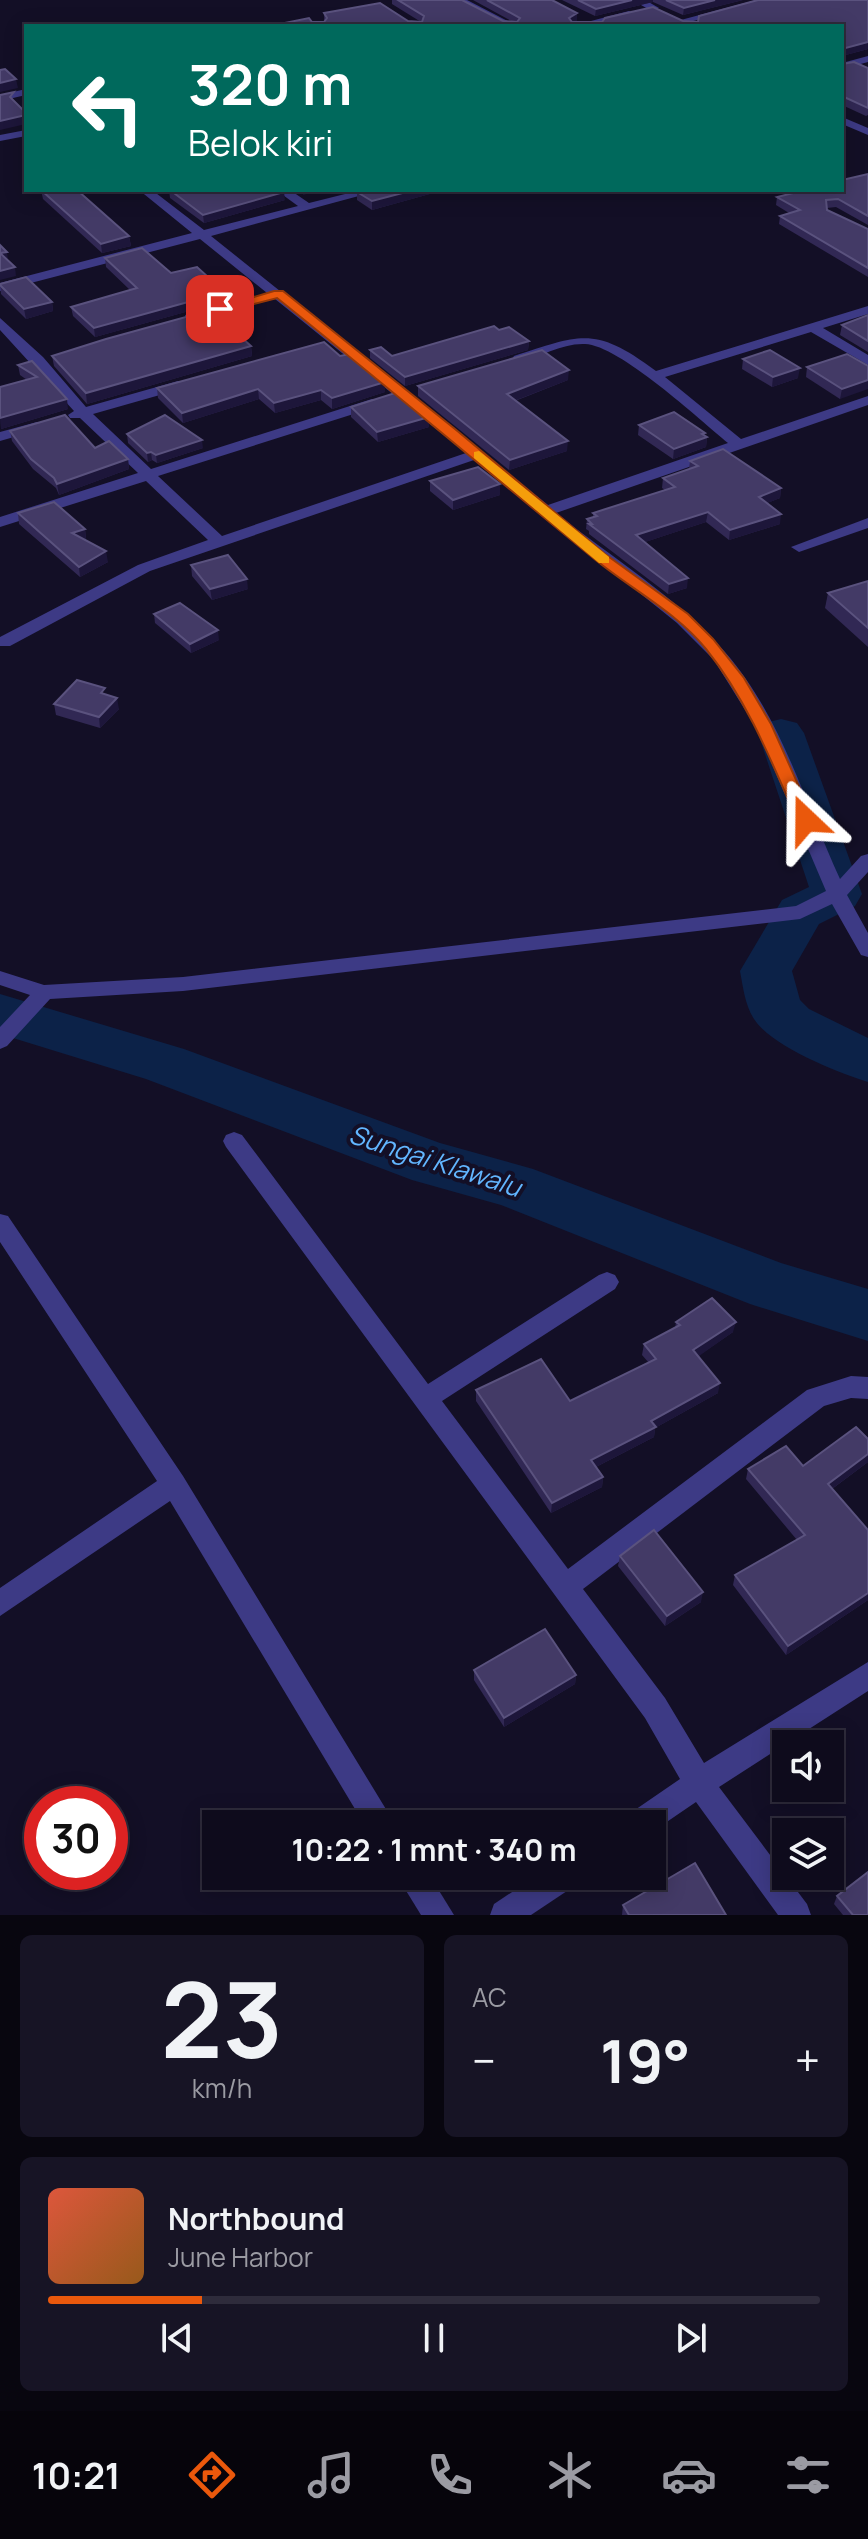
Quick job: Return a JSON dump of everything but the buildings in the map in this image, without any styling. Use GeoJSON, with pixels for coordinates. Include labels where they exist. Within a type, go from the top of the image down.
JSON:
{"type":"FeatureCollection","features":[{"type":"Feature","properties":{"kind":"street"},"geometry":{"type":"LineString","coordinates":[[459,0],[508,24]]}},
{"type":"Feature","properties":{"kind":"street"},"geometry":{"type":"LineString","coordinates":[[637,0],[687,24],[768,0]]}},
{"type":"Feature","properties":{"kind":"street"},"geometry":{"type":"LineString","coordinates":[[570,11],[597,24],[654,8]]}},
{"type":"Feature","properties":{"kind":"street"},"geometry":{"type":"LineString","coordinates":[[844,65],[868,59]]}},
{"type":"Feature","properties":{"kind":"street"},"geometry":{"type":"LineString","coordinates":[[0,98],[24,94]]}},
{"type":"Feature","properties":{"kind":"street"},"geometry":{"type":"LineString","coordinates":[[844,121],[868,132]]}},
{"type":"Feature","properties":{"kind":"street"},"geometry":{"type":"LineString","coordinates":[[0,138],[24,133]]}},
{"type":"Feature","properties":{"kind":"street"},"geometry":{"type":"LineString","coordinates":[[148,192],[279,294],[325,342],[409,392],[600,557],[682,618],[708,642],[736,678],[785,771],[837,894],[868,950]]}},
{"type":"Feature","properties":{"kind":"street"},"geometry":{"type":"LineString","coordinates":[[285,192],[308,208]]}},
{"type":"Feature","properties":{"kind":"street"},"geometry":{"type":"LineString","coordinates":[[0,287],[368,192]]}},
{"type":"Feature","properties":{"kind":"street"},"geometry":{"type":"LineString","coordinates":[[177,321],[279,294]]}},
{"type":"Feature","properties":{"kind":"street"},"geometry":{"type":"LineString","coordinates":[[655,376],[868,310]]}},
{"type":"Feature","properties":{"kind":"street"},"geometry":{"type":"LineString","coordinates":[[0,322],[44,358],[83,413],[192,513],[219,542]]}},
{"type":"Feature","properties":{"kind":"street"},"geometry":{"type":"LineString","coordinates":[[812,327],[868,361]]}},
{"type":"Feature","properties":{"kind":"street"},"geometry":{"type":"LineString","coordinates":[[506,363],[586,340],[605,345],[655,376],[740,446]]}},
{"type":"Feature","properties":{"kind":"street"},"geometry":{"type":"LineString","coordinates":[[0,437],[200,378]]}},
{"type":"Feature","properties":{"kind":"street"},"geometry":{"type":"LineString","coordinates":[[0,522],[409,392]]}},
{"type":"Feature","properties":{"kind":"street"},"geometry":{"type":"LineString","coordinates":[[546,511],[868,400]]}},
{"type":"Feature","properties":{"kind":"street"},"geometry":{"type":"LineString","coordinates":[[4,642],[144,568],[478,454]]}},
{"type":"Feature","properties":{"kind":"street"},"geometry":{"type":"LineString","coordinates":[[799,547],[868,523]]}},
{"type":"Feature","properties":{"kind":"street"},"geometry":{"type":"LineString","coordinates":[[0,978],[44,992],[183,984],[800,912],[837,894],[868,860]]}},
{"type":"Feature","properties":{"kind":"street"},"geometry":{"type":"LineString","coordinates":[[2,1038],[44,992]]}},
{"type":"Feature","properties":{"kind":"street"},"geometry":{"type":"LineString","coordinates":[[234,1141],[655,1708],[699,1783],[796,1915]]}},
{"type":"Feature","properties":{"kind":"street"},"geometry":{"type":"LineString","coordinates":[[0,1223],[174,1484],[372,1810]]}},
{"type":"Feature","properties":{"kind":"street"},"geometry":{"type":"LineString","coordinates":[[425,1399],[607,1282]]}},
{"type":"Feature","properties":{"kind":"street"},"geometry":{"type":"LineString","coordinates":[[565,1587],[816,1398],[851,1387],[868,1388]]}},
{"type":"Feature","properties":{"kind":"street"},"geometry":{"type":"LineString","coordinates":[[0,1603],[174,1484]]}},
{"type":"Feature","properties":{"kind":"street"},"geometry":{"type":"LineString","coordinates":[[659,1810],[868,1675]]}},
{"type":"Feature","properties":{"kind":"street"},"geometry":{"type":"LineString","coordinates":[[422,1890],[439,1915]]}},
{"type":"Feature","properties":{"kind":"street"},"geometry":{"type":"LineString","coordinates":[[505,1915],[542,1890]]}},
{"type":"Feature","properties":{"kind":"waterway"},"geometry":{"type":"LineString","coordinates":[[781,733],[837,894],[800,912],[766,971],[775,1009],[790,1023],[868,1062]]}},
{"type":"Feature","properties":{"kind":"waterway","name":"Sungai Klawalu"},"geometry":{"type":"LineString","coordinates":[[0,1014],[165,1064],[432,1164],[512,1185],[772,1286],[868,1315]]}},
{"type":"Feature","properties":{"kind":"slow traffic"},"geometry":{"type":"LineString","coordinates":[[479,455],[604,560]]}},
{"type":"Feature","properties":{"kind":"route"},"geometry":{"type":"LineString","coordinates":[[220,309],[279,294],[332,340],[451,431],[600,557],[682,618],[708,642],[736,678],[763,724],[806,820]]}}]}
